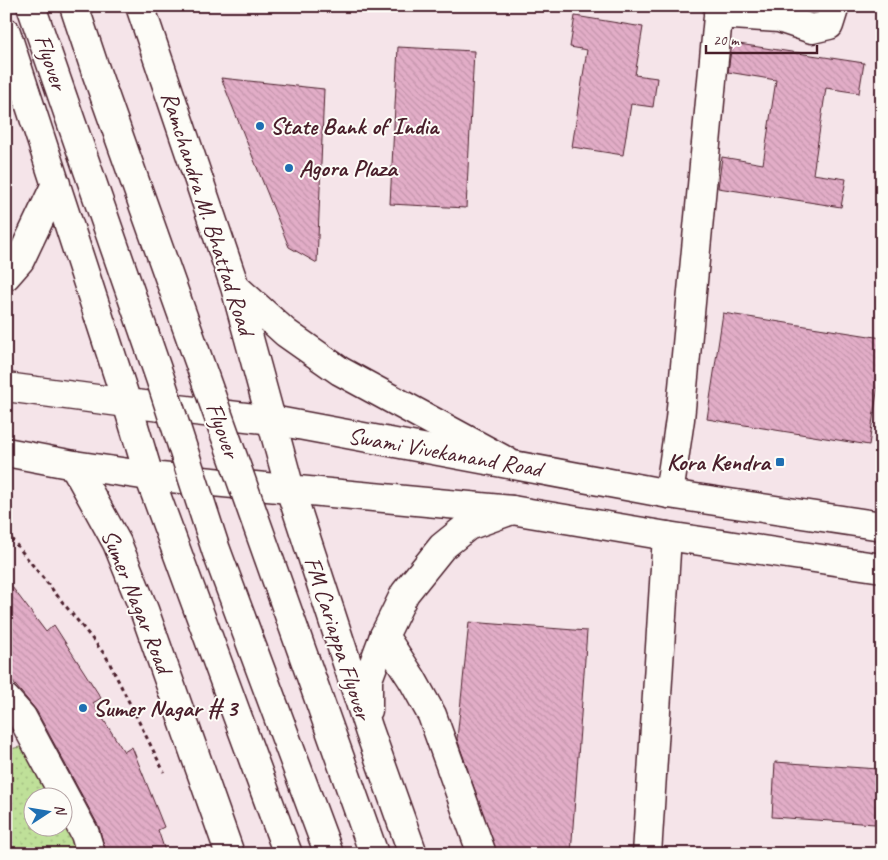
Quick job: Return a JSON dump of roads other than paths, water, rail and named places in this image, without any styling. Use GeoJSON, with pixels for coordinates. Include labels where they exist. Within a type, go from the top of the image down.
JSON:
{"type":"FeatureCollection","features":[{"type":"Feature","properties":{"kind":"main road","name":"Flyover"},"geometry":{"type":"LineString","coordinates":[[31,6],[160,378],[216,550],[329,854]]}},
{"type":"Feature","properties":{"kind":"main road","name":"Flyover"},"geometry":{"type":"LineString","coordinates":[[74,6],[374,854]]}},
{"type":"Feature","properties":{"kind":"main road","name":"Ramchandra M. Bhattad Road"},"geometry":{"type":"LineString","coordinates":[[140,6],[235,287],[272,420]]}},
{"type":"Feature","properties":{"kind":"main road"},"geometry":{"type":"LineString","coordinates":[[669,494],[681,410],[718,10],[779,18],[812,29],[829,25],[836,6]]}},
{"type":"Feature","properties":{"kind":"main road"},"geometry":{"type":"LineString","coordinates":[[6,32],[127,404],[148,476],[288,854]]}},
{"type":"Feature","properties":{"kind":"main road"},"geometry":{"type":"LineString","coordinates":[[6,276],[20,260],[56,184]]}},
{"type":"Feature","properties":{"kind":"main road"},"geometry":{"type":"LineString","coordinates":[[235,287],[286,333],[340,371],[509,463]]}},
{"type":"Feature","properties":{"kind":"main road","name":"Swami Vivekanand Road"},"geometry":{"type":"LineString","coordinates":[[6,387],[127,404],[272,420],[669,494],[882,526]]}},
{"type":"Feature","properties":{"kind":"main road","name":"FM Cariappa Flyover"},"geometry":{"type":"LineString","coordinates":[[272,420],[290,489],[372,740],[413,854]]}},
{"type":"Feature","properties":{"kind":"main road","name":"Swami Vivekanand Road"},"geometry":{"type":"LineString","coordinates":[[6,452],[148,476],[512,510],[667,536],[882,568]]}},
{"type":"Feature","properties":{"kind":"main road","name":"Sumer Nagar Road"},"geometry":{"type":"LineString","coordinates":[[74,465],[117,543],[137,593],[230,854]]}},
{"type":"Feature","properties":{"kind":"main road"},"geometry":{"type":"LineString","coordinates":[[372,740],[368,679],[384,636],[405,593],[442,547],[468,526],[512,510]]}},
{"type":"Feature","properties":{"kind":"main road"},"geometry":{"type":"LineString","coordinates":[[647,854],[667,536]]}},
{"type":"Feature","properties":{"kind":"main road"},"geometry":{"type":"LineString","coordinates":[[384,636],[412,679],[432,716],[482,854]]}},
{"type":"Feature","properties":{"kind":"main road"},"geometry":{"type":"LineString","coordinates":[[6,699],[22,717],[85,834],[91,854]]}},
{"type":"Feature","properties":{"kind":"place","name":"State Bank of India"},"geometry":{"type":"Point","coordinates":[260,126]}},
{"type":"Feature","properties":{"kind":"place","name":"Agora Plaza"},"geometry":{"type":"Point","coordinates":[289,168]}},
{"type":"Feature","properties":{"kind":"place","name":"Kora Kendra"},"geometry":{"type":"Point","coordinates":[780,462]}},
{"type":"Feature","properties":{"kind":"place","name":"Sumer Nagar # 3"},"geometry":{"type":"Point","coordinates":[83,708]}}]}
